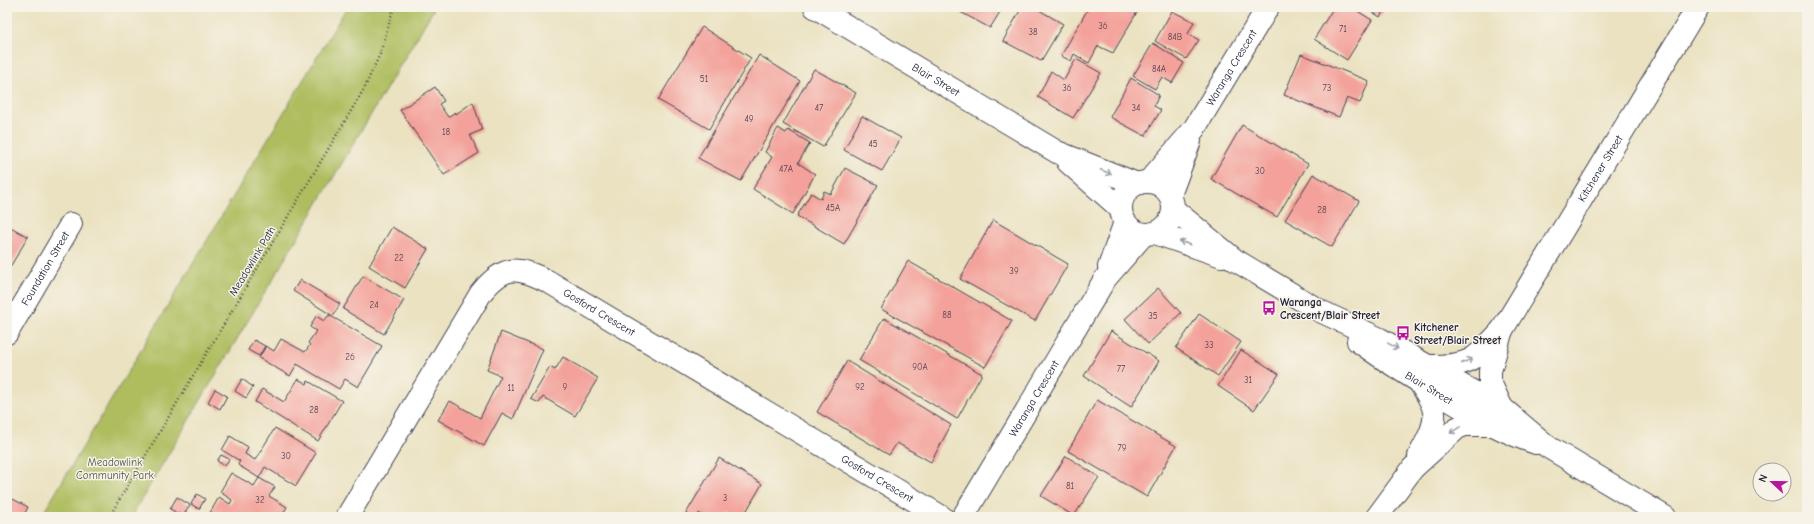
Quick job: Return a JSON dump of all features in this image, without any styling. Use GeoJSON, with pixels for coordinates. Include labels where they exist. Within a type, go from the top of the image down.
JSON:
{"type":"FeatureCollection","features":[{"type":"Feature","properties":{"kind":"street","name":"Blair Street"},"geometry":{"type":"LineString","coordinates":[[815,7],[1057,152],[1143,183]]}},
{"type":"Feature","properties":{"kind":"street","name":"Waranga Crescent"},"geometry":{"type":"LineString","coordinates":[[1143,183],[1194,129],[1268,7]]}},
{"type":"Feature","properties":{"kind":"street","name":"Kitchener Street"},"geometry":{"type":"LineString","coordinates":[[1502,330],[1698,7]]}},
{"type":"Feature","properties":{"kind":"street","name":"Waranga Crescent"},"geometry":{"type":"LineString","coordinates":[[1172,202],[1194,129]]}},
{"type":"Feature","properties":{"kind":"street","name":"Blair Street"},"geometry":{"type":"LineString","coordinates":[[1057,152],[1123,216]]}},
{"type":"Feature","properties":{"kind":"street"},"geometry":{"type":"LineString","coordinates":[[1143,183],[1157,183],[1164,188],[1172,202],[1168,224],[1150,233],[1130,228],[1123,216],[1125,194],[1130,188],[1143,183]]}},
{"type":"Feature","properties":{"kind":"street","name":"Blair Street"},"geometry":{"type":"LineString","coordinates":[[1172,202],[1235,260],[1320,311],[1380,339],[1425,375],[1497,416],[1665,517]]}},
{"type":"Feature","properties":{"kind":"street","name":"Waranga Crescent"},"geometry":{"type":"LineString","coordinates":[[1105,279],[1123,216]]}},
{"type":"Feature","properties":{"kind":"street","name":"Foundation Street"},"geometry":{"type":"LineString","coordinates":[[7,333],[71,224]]}},
{"type":"Feature","properties":{"kind":"street","name":"Blair Street"},"geometry":{"type":"LineString","coordinates":[[1150,233],[1235,260]]}},
{"type":"Feature","properties":{"kind":"street","name":"Waranga Crescent"},"geometry":{"type":"LineString","coordinates":[[963,517],[1105,279],[1150,233]]}},
{"type":"Feature","properties":{"kind":"street","name":"Gosford Crescent"},"geometry":{"type":"LineString","coordinates":[[347,517],[481,293],[491,280],[504,272],[512,270],[533,274],[549,282],[942,517]]}},
{"type":"Feature","properties":{"kind":"street"},"geometry":{"type":"LineString","coordinates":[[1377,517],[1413,468],[1428,437],[1434,412],[1425,375],[1471,360],[1478,355],[1502,330]]}},
{"type":"Feature","properties":{"kind":"street"},"geometry":{"type":"LineString","coordinates":[[1413,468],[1456,428],[1497,416],[1490,382],[1490,371],[1502,330]]}},
{"type":"Feature","properties":{"kind":"path","name":"Meadowlink Path"},"geometry":{"type":"LineString","coordinates":[[109,517],[364,89],[380,54],[394,7]]}},
{"type":"Feature","properties":{"kind":"green space","name":"Meadowlink Community Park"},"geometry":{"type":"Polygon","coordinates":[[[347,7],[435,7],[131,517],[41,517],[347,7]]]}},
{"type":"Feature","properties":{"kind":"building"},"geometry":{"type":"Polygon","coordinates":[[[951,7],[1003,7],[990,28],[951,7]]]}},
{"type":"Feature","properties":{"kind":"building"},"geometry":{"type":"Polygon","coordinates":[[[1022,7],[1034,7],[1063,24],[1041,61],[1003,41],[1022,7]]]}},
{"type":"Feature","properties":{"kind":"building"},"geometry":{"type":"Polygon","coordinates":[[[1089,7],[1140,7],[1113,53],[1098,46],[1089,63],[1074,54],[1071,61],[1061,56],[1089,7]]]}},
{"type":"Feature","properties":{"kind":"building"},"geometry":{"type":"Polygon","coordinates":[[[1334,7],[1351,7],[1372,20],[1347,60],[1314,39],[1334,7]]]}},
{"type":"Feature","properties":{"kind":"building"},"geometry":{"type":"Polygon","coordinates":[[[1365,7],[1386,7],[1380,17],[1365,7]]]}},
{"type":"Feature","properties":{"kind":"building"},"geometry":{"type":"Polygon","coordinates":[[[1172,11],[1194,22],[1188,34],[1199,40],[1186,59],[1155,41],[1172,11]]]}},
{"type":"Feature","properties":{"kind":"building"},"geometry":{"type":"Polygon","coordinates":[[[702,27],[751,58],[709,129],[658,100],[702,27]]]}},
{"type":"Feature","properties":{"kind":"building"},"geometry":{"type":"Polygon","coordinates":[[[1153,43],[1184,63],[1172,83],[1162,77],[1155,89],[1133,76],[1153,43]]]}},
{"type":"Feature","properties":{"kind":"building"},"geometry":{"type":"Polygon","coordinates":[[[1301,54],[1369,81],[1360,103],[1347,98],[1339,117],[1284,95],[1301,54]]]}},
{"type":"Feature","properties":{"kind":"building"},"geometry":{"type":"Polygon","coordinates":[[[759,55],[800,81],[741,181],[698,158],[759,55]]]}},
{"type":"Feature","properties":{"kind":"building"},"geometry":{"type":"Polygon","coordinates":[[[1076,59],[1101,73],[1073,118],[1038,97],[1051,71],[1064,80],[1076,59]]]}},
{"type":"Feature","properties":{"kind":"building"},"geometry":{"type":"Polygon","coordinates":[[[814,69],[856,93],[823,147],[783,124],[814,69]]]}},
{"type":"Feature","properties":{"kind":"building"},"geometry":{"type":"Polygon","coordinates":[[[1131,78],[1159,95],[1154,106],[1161,110],[1145,136],[1110,117],[1131,78]]]}},
{"type":"Feature","properties":{"kind":"building"},"geometry":{"type":"Polygon","coordinates":[[[435,87],[444,101],[439,104],[448,117],[455,112],[456,114],[473,102],[482,130],[470,135],[479,153],[444,175],[400,110],[435,87]]]}},
{"type":"Feature","properties":{"kind":"building"},"geometry":{"type":"Polygon","coordinates":[[[862,116],[901,138],[882,171],[844,150],[862,116]]]}},
{"type":"Feature","properties":{"kind":"building"},"geometry":{"type":"Polygon","coordinates":[[[1242,125],[1308,164],[1277,217],[1211,179],[1242,125]]]}},
{"type":"Feature","properties":{"kind":"building"},"geometry":{"type":"Polygon","coordinates":[[[778,128],[786,133],[788,130],[810,143],[798,163],[815,174],[793,214],[753,189],[772,157],[765,152],[778,128]]]}},
{"type":"Feature","properties":{"kind":"building"},"geometry":{"type":"Polygon","coordinates":[[[845,168],[878,185],[844,244],[797,216],[811,193],[821,199],[824,191],[831,194],[845,168]]]}},
{"type":"Feature","properties":{"kind":"building"},"geometry":{"type":"Polygon","coordinates":[[[1313,174],[1359,201],[1332,247],[1285,220],[1313,174]]]}},
{"type":"Feature","properties":{"kind":"building"},"geometry":{"type":"Polygon","coordinates":[[[993,220],[1068,264],[1035,321],[960,279],[993,220]]]}},
{"type":"Feature","properties":{"kind":"building"},"geometry":{"type":"Polygon","coordinates":[[[7,225],[28,237],[7,272],[7,225]]]}},
{"type":"Feature","properties":{"kind":"building"},"geometry":{"type":"Polygon","coordinates":[[[392,227],[428,249],[405,288],[369,266],[392,227]]]}},
{"type":"Feature","properties":{"kind":"building"},"geometry":{"type":"Polygon","coordinates":[[[908,261],[1012,321],[985,367],[881,309],[908,261]]]}},
{"type":"Feature","properties":{"kind":"building"},"geometry":{"type":"Polygon","coordinates":[[[363,276],[404,300],[384,334],[343,309],[363,276]]]}},
{"type":"Feature","properties":{"kind":"building"},"geometry":{"type":"Polygon","coordinates":[[[300,280],[340,304],[333,316],[293,291],[300,280]]]}},
{"type":"Feature","properties":{"kind":"building"},"geometry":{"type":"Polygon","coordinates":[[[1158,288],[1181,313],[1148,344],[1125,319],[1158,288]]]}},
{"type":"Feature","properties":{"kind":"building"},"geometry":{"type":"Polygon","coordinates":[[[1199,314],[1241,342],[1218,376],[1176,348],[1199,314]]]}},
{"type":"Feature","properties":{"kind":"building"},"geometry":{"type":"Polygon","coordinates":[[[329,315],[382,346],[358,387],[345,379],[339,389],[297,364],[290,376],[259,358],[266,346],[274,351],[281,339],[305,352],[310,345],[308,343],[316,331],[310,327],[316,316],[324,321],[329,315]]]}},
{"type":"Feature","properties":{"kind":"building"},"geometry":{"type":"Polygon","coordinates":[[[884,318],[982,374],[957,419],[859,360],[884,318]]]}},
{"type":"Feature","properties":{"kind":"building"},"geometry":{"type":"Polygon","coordinates":[[[1111,331],[1159,361],[1131,407],[1084,376],[1111,331]]]}},
{"type":"Feature","properties":{"kind":"building"},"geometry":{"type":"Polygon","coordinates":[[[501,332],[543,349],[513,419],[502,413],[484,446],[438,420],[450,401],[480,418],[501,376],[487,370],[501,332]]]}},
{"type":"Feature","properties":{"kind":"building"},"geometry":{"type":"Polygon","coordinates":[[[254,340],[265,346],[259,356],[248,350],[254,340]]]}},
{"type":"Feature","properties":{"kind":"building"},"geometry":{"type":"Polygon","coordinates":[[[1241,350],[1279,374],[1254,410],[1218,386],[1241,350]]]}},
{"type":"Feature","properties":{"kind":"building"},"geometry":{"type":"Polygon","coordinates":[[[563,357],[598,378],[575,416],[543,397],[539,403],[531,399],[550,367],[555,370],[563,357]]]}},
{"type":"Feature","properties":{"kind":"building"},"geometry":{"type":"Polygon","coordinates":[[[847,361],[951,425],[931,462],[897,443],[889,455],[817,412],[847,361]]]}},
{"type":"Feature","properties":{"kind":"building"},"geometry":{"type":"Polygon","coordinates":[[[242,379],[253,387],[246,398],[235,391],[242,379]]]}},
{"type":"Feature","properties":{"kind":"building"},"geometry":{"type":"Polygon","coordinates":[[[298,379],[307,384],[308,381],[342,401],[318,441],[255,402],[262,389],[284,402],[298,379]]]}},
{"type":"Feature","properties":{"kind":"building"},"geometry":{"type":"Polygon","coordinates":[[[215,389],[227,396],[220,409],[208,402],[215,389]]]}},
{"type":"Feature","properties":{"kind":"building"},"geometry":{"type":"Polygon","coordinates":[[[1097,400],[1176,446],[1147,497],[1068,451],[1097,400]]]}},
{"type":"Feature","properties":{"kind":"building"},"geometry":{"type":"Polygon","coordinates":[[[275,428],[316,453],[296,486],[265,467],[259,478],[238,465],[240,461],[222,450],[230,436],[248,447],[245,454],[255,460],[275,428]]]}},
{"type":"Feature","properties":{"kind":"building"},"geometry":{"type":"Polygon","coordinates":[[[221,455],[229,459],[225,466],[217,461],[221,455]]]}},
{"type":"Feature","properties":{"kind":"building"},"geometry":{"type":"Polygon","coordinates":[[[1066,456],[1099,477],[1074,516],[1041,496],[1066,456]]]}},
{"type":"Feature","properties":{"kind":"building"},"geometry":{"type":"Polygon","coordinates":[[[719,458],[762,484],[743,517],[738,517],[729,512],[726,517],[706,517],[699,513],[697,517],[684,517],[719,458]]]}},
{"type":"Feature","properties":{"kind":"building"},"geometry":{"type":"Polygon","coordinates":[[[231,473],[254,486],[259,478],[275,487],[269,496],[287,507],[281,517],[216,517],[210,513],[219,497],[230,504],[232,500],[220,492],[231,473]]]}},
{"type":"Feature","properties":{"kind":"building"},"geometry":{"type":"Polygon","coordinates":[[[197,494],[205,499],[199,509],[191,504],[197,494]]]}},
{"type":"Feature","properties":{"kind":"building"},"geometry":{"type":"Polygon","coordinates":[[[7,496],[28,507],[23,517],[7,517],[7,496]]]}},
{"type":"Feature","properties":{"kind":"building"},"geometry":{"type":"Polygon","coordinates":[[[177,497],[190,505],[183,516],[170,509],[177,497]]]}},
{"type":"Feature","properties":{"kind":"place","name":"Waranga Crescent/Blair Street"},"geometry":{"type":"Point","coordinates":[1269,308]}},
{"type":"Feature","properties":{"kind":"place","name":"Kitchener Street/Blair Street"},"geometry":{"type":"Point","coordinates":[1403,333]}}]}
